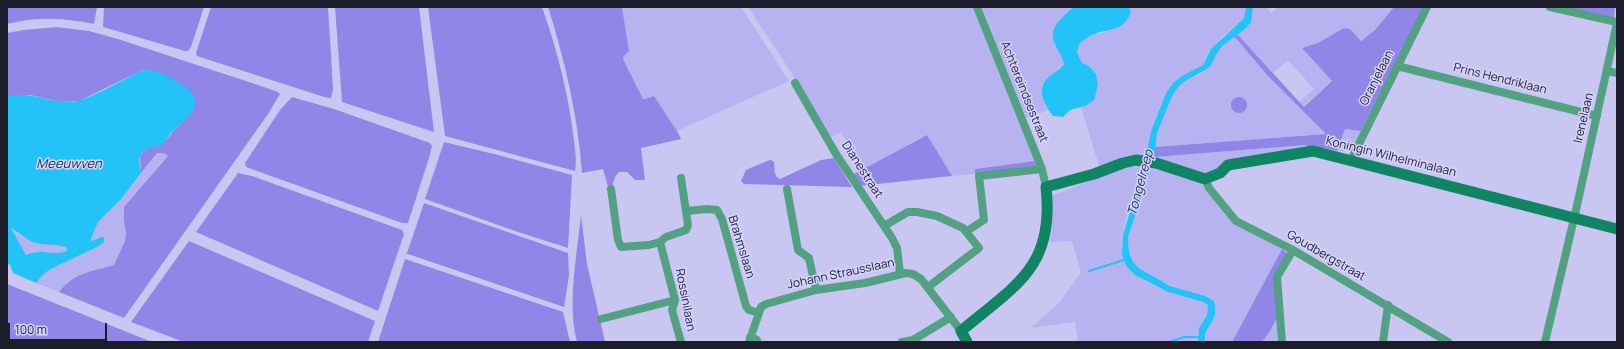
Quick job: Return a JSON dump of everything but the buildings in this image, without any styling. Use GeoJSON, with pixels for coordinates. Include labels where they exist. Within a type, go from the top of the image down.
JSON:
{"type":"FeatureCollection","features":[{"type":"Feature","properties":{"kind":"street","name":"Achtereindsestraat"},"geometry":{"type":"LineString","coordinates":[[977,7],[1042,169],[1046,187]]}},
{"type":"Feature","properties":{"kind":"street","name":"Oranjelaan"},"geometry":{"type":"LineString","coordinates":[[1351,160],[1427,7]]}},
{"type":"Feature","properties":{"kind":"street"},"geometry":{"type":"LineString","coordinates":[[1550,7],[1617,23]]}},
{"type":"Feature","properties":{"kind":"street","name":"Irenelaan"},"geometry":{"type":"LineString","coordinates":[[1545,342],[1617,23]]}},
{"type":"Feature","properties":{"kind":"street","name":"Prins Hendriklaan"},"geometry":{"type":"LineString","coordinates":[[1397,66],[1597,116]]}},
{"type":"Feature","properties":{"kind":"street"},"geometry":{"type":"LineString","coordinates":[[1607,71],[1617,73]]}},
{"type":"Feature","properties":{"kind":"street","name":"Dianestraat"},"geometry":{"type":"LineString","coordinates":[[795,83],[836,154],[897,248],[900,273]]}},
{"type":"Feature","properties":{"kind":"street","name":"Koningin Wilhelminalaan"},"geometry":{"type":"LineString","coordinates":[[1205,179],[1220,173],[1228,165],[1313,151],[1617,229]]}},
{"type":"Feature","properties":{"kind":"street"},"geometry":{"type":"LineString","coordinates":[[967,342],[961,331],[1009,292],[1033,265],[1041,251],[1048,223],[1046,187],[1094,174],[1123,163],[1136,160],[1156,163],[1205,179]]}},
{"type":"Feature","properties":{"kind":"street"},"geometry":{"type":"LineString","coordinates":[[967,231],[984,220],[979,179],[980,176],[1042,169]]}},
{"type":"Feature","properties":{"kind":"street"},"geometry":{"type":"LineString","coordinates":[[610,189],[618,240],[621,247],[649,245],[660,242],[666,236],[686,230],[688,225],[687,211],[681,178]]}},
{"type":"Feature","properties":{"kind":"street","name":"Goudbergstraat"},"geometry":{"type":"LineString","coordinates":[[1205,179],[1209,188],[1227,208],[1233,219],[1293,250],[1448,342]]}},
{"type":"Feature","properties":{"kind":"street"},"geometry":{"type":"LineString","coordinates":[[787,189],[798,250],[810,258],[816,290]]}},
{"type":"Feature","properties":{"kind":"street","name":"Brahmslaan"},"geometry":{"type":"LineString","coordinates":[[687,211],[707,209],[717,210],[722,219],[746,306],[749,310],[758,313]]}},
{"type":"Feature","properties":{"kind":"street"},"geometry":{"type":"LineString","coordinates":[[884,226],[908,212],[917,212],[947,220],[967,231],[979,248],[928,287]]}},
{"type":"Feature","properties":{"kind":"street","name":"Rossinilaan"},"geometry":{"type":"LineString","coordinates":[[660,242],[675,300],[672,310],[681,342]]}},
{"type":"Feature","properties":{"kind":"street"},"geometry":{"type":"LineString","coordinates":[[1282,342],[1277,277],[1293,250]]}},
{"type":"Feature","properties":{"kind":"street","name":"Johann Strausslaan"},"geometry":{"type":"LineString","coordinates":[[758,313],[761,307],[766,304],[816,290],[865,283],[900,273],[913,274],[921,279],[928,287],[961,331]]}},
{"type":"Feature","properties":{"kind":"street"},"geometry":{"type":"LineString","coordinates":[[601,319],[675,300]]}},
{"type":"Feature","properties":{"kind":"street"},"geometry":{"type":"LineString","coordinates":[[1383,342],[1388,305]]}},
{"type":"Feature","properties":{"kind":"street"},"geometry":{"type":"LineString","coordinates":[[752,340],[758,313]]}},
{"type":"Feature","properties":{"kind":"street"},"geometry":{"type":"LineString","coordinates":[[902,342],[913,340],[951,317]]}},
{"type":"Feature","properties":{"kind":"shaded area"},"geometry":{"type":"Polygon","coordinates":[[[7,7],[97,7],[94,24],[72,20],[40,19],[18,21],[7,24],[7,7]]]}},
{"type":"Feature","properties":{"kind":"shaded area"},"geometry":{"type":"Polygon","coordinates":[[[104,7],[204,7],[191,47],[188,51],[185,51],[103,27],[104,7]]]}},
{"type":"Feature","properties":{"kind":"shaded area"},"geometry":{"type":"Polygon","coordinates":[[[211,7],[328,7],[333,89],[331,98],[197,56],[196,53],[211,7]]]}},
{"type":"Feature","properties":{"kind":"shaded area"},"geometry":{"type":"Polygon","coordinates":[[[335,7],[419,7],[434,132],[342,102],[335,7]]]}},
{"type":"Feature","properties":{"kind":"shaded area"},"geometry":{"type":"Polygon","coordinates":[[[428,7],[542,7],[553,39],[566,90],[574,141],[576,160],[575,171],[445,136],[428,7]]]}},
{"type":"Feature","properties":{"kind":"shaded area"},"geometry":{"type":"Polygon","coordinates":[[[548,7],[622,7],[629,51],[623,59],[643,99],[654,96],[681,139],[641,148],[645,180],[635,180],[627,172],[619,172],[615,177],[610,194],[603,169],[582,173],[570,89],[548,7]]]}},
{"type":"Feature","properties":{"kind":"shaded area"},"geometry":{"type":"Polygon","coordinates":[[[622,7],[741,7],[789,81],[677,131],[654,96],[643,99],[623,59],[629,51],[622,7]]]}},
{"type":"Feature","properties":{"kind":"shaded area"},"geometry":{"type":"Polygon","coordinates":[[[748,7],[973,7],[991,48],[1035,161],[975,169],[975,174],[952,176],[926,135],[863,169],[841,132],[829,138],[793,75],[748,7]]]}},
{"type":"Feature","properties":{"kind":"shaded area"},"geometry":{"type":"Polygon","coordinates":[[[982,7],[1073,7],[1058,21],[1054,42],[1063,58],[1064,64],[1044,82],[1042,94],[1044,103],[1048,110],[1026,118],[982,7]]]}},
{"type":"Feature","properties":{"kind":"shaded area"},"geometry":{"type":"Polygon","coordinates":[[[1129,7],[1246,7],[1244,18],[1220,39],[1207,55],[1203,65],[1173,83],[1166,93],[1151,131],[1146,158],[1100,169],[1081,107],[1085,106],[1098,85],[1096,74],[1089,66],[1082,63],[1077,52],[1079,44],[1092,35],[1114,30],[1131,13],[1129,7]]]}},
{"type":"Feature","properties":{"kind":"shaded area"},"geometry":{"type":"Polygon","coordinates":[[[1253,7],[1266,7],[1271,13],[1278,7],[1394,7],[1375,30],[1360,41],[1350,29],[1344,28],[1318,43],[1302,48],[1332,81],[1303,107],[1299,102],[1314,89],[1288,60],[1273,73],[1237,34],[1249,23],[1253,7]]]}},
{"type":"Feature","properties":{"kind":"shaded area"},"geometry":{"type":"Polygon","coordinates":[[[1394,7],[1424,7],[1361,131],[1345,129],[1337,151],[1323,148],[1307,148],[1306,145],[1154,157],[1155,147],[1326,134],[1267,75],[1234,36],[1237,34],[1304,107],[1332,81],[1302,48],[1318,43],[1344,28],[1350,29],[1361,41],[1375,30],[1394,7]]]}},
{"type":"Feature","properties":{"kind":"shaded area"},"geometry":{"type":"Polygon","coordinates":[[[1564,7],[1615,7],[1614,20],[1564,7]]]}},
{"type":"Feature","properties":{"kind":"shaded area"},"geometry":{"type":"Polygon","coordinates":[[[56,27],[89,31],[118,39],[258,85],[280,94],[268,114],[124,318],[59,292],[71,280],[77,277],[91,271],[114,265],[125,241],[126,233],[124,207],[168,156],[163,153],[157,153],[141,173],[140,156],[149,148],[167,139],[180,125],[184,87],[146,70],[79,101],[60,102],[30,95],[7,97],[7,33],[56,27]]]}},
{"type":"Feature","properties":{"kind":"shaded area"},"geometry":{"type":"Polygon","coordinates":[[[1234,36],[1267,75],[1326,134],[1155,147],[1158,130],[1164,111],[1173,94],[1185,81],[1205,71],[1220,49],[1234,36]]]}},
{"type":"Feature","properties":{"kind":"shaded area"},"geometry":{"type":"Polygon","coordinates":[[[292,97],[334,109],[430,143],[432,146],[429,158],[408,223],[402,223],[246,167],[245,163],[280,110],[292,97]]]}},
{"type":"Feature","properties":{"kind":"shaded area"},"geometry":{"type":"Polygon","coordinates":[[[1239,97],[1245,99],[1247,105],[1245,111],[1239,113],[1233,111],[1231,105],[1233,99],[1239,97]]]}},
{"type":"Feature","properties":{"kind":"shaded area"},"geometry":{"type":"Polygon","coordinates":[[[1345,129],[1361,131],[1352,147],[1346,151],[1337,151],[1345,129]]]}},
{"type":"Feature","properties":{"kind":"shaded area"},"geometry":{"type":"Polygon","coordinates":[[[927,135],[952,176],[859,186],[852,175],[927,135]]]}},
{"type":"Feature","properties":{"kind":"shaded area"},"geometry":{"type":"Polygon","coordinates":[[[444,142],[572,175],[568,248],[425,199],[444,142]]]}},
{"type":"Feature","properties":{"kind":"shaded area"},"geometry":{"type":"Polygon","coordinates":[[[1306,145],[1307,148],[1207,175],[1153,159],[1154,157],[1306,145]]]}},
{"type":"Feature","properties":{"kind":"shaded area"},"geometry":{"type":"Polygon","coordinates":[[[157,153],[163,153],[168,156],[130,201],[124,221],[126,233],[125,241],[114,265],[77,277],[59,292],[36,283],[49,270],[88,252],[99,237],[90,241],[98,222],[132,185],[157,153]]]}},
{"type":"Feature","properties":{"kind":"shaded area"},"geometry":{"type":"Polygon","coordinates":[[[834,158],[852,187],[744,184],[741,181],[746,170],[769,160],[774,162],[775,174],[780,179],[821,160],[834,158]]]}},
{"type":"Feature","properties":{"kind":"shaded area"},"geometry":{"type":"Polygon","coordinates":[[[1035,161],[1036,166],[975,174],[975,169],[1035,161]]]}},
{"type":"Feature","properties":{"kind":"shaded area"},"geometry":{"type":"Polygon","coordinates":[[[1144,164],[1125,224],[1122,248],[1123,257],[1127,266],[1145,281],[1169,292],[1203,302],[1208,305],[1207,315],[1199,328],[1198,342],[1078,342],[1075,322],[1031,328],[1058,304],[1081,273],[1072,241],[1050,242],[1052,231],[1052,196],[1127,166],[1144,164]]]}},
{"type":"Feature","properties":{"kind":"shaded area"},"geometry":{"type":"Polygon","coordinates":[[[1150,166],[1202,184],[1232,222],[1282,249],[1232,342],[1205,342],[1206,330],[1214,318],[1214,301],[1152,277],[1136,266],[1130,256],[1128,237],[1150,166]]]}},
{"type":"Feature","properties":{"kind":"shaded area"},"geometry":{"type":"Polygon","coordinates":[[[238,173],[252,176],[402,230],[404,234],[378,311],[196,232],[238,173]]]}},
{"type":"Feature","properties":{"kind":"shaded area"},"geometry":{"type":"Polygon","coordinates":[[[424,203],[568,253],[569,275],[564,307],[405,253],[407,253],[424,203]]]}},
{"type":"Feature","properties":{"kind":"shaded area"},"geometry":{"type":"Polygon","coordinates":[[[581,215],[587,264],[605,342],[577,342],[574,327],[574,279],[581,215]]]}},
{"type":"Feature","properties":{"kind":"shaded area"},"geometry":{"type":"Polygon","coordinates":[[[11,228],[22,237],[64,246],[67,248],[67,251],[57,253],[36,252],[26,255],[11,228]]]}},
{"type":"Feature","properties":{"kind":"shaded area"},"geometry":{"type":"Polygon","coordinates":[[[189,241],[375,321],[368,342],[184,342],[131,322],[189,241]]]}},
{"type":"Feature","properties":{"kind":"shaded area"},"geometry":{"type":"Polygon","coordinates":[[[1282,249],[1287,255],[1276,273],[1277,318],[1269,333],[1262,342],[1232,342],[1282,249]]]}},
{"type":"Feature","properties":{"kind":"shaded area"},"geometry":{"type":"Polygon","coordinates":[[[405,259],[563,312],[570,342],[378,342],[405,259]]]}},
{"type":"Feature","properties":{"kind":"shaded area"},"geometry":{"type":"Polygon","coordinates":[[[7,284],[152,342],[7,342],[7,284]]]}},
{"type":"Feature","properties":{"kind":"shaded area"},"geometry":{"type":"Polygon","coordinates":[[[1277,318],[1277,342],[1262,342],[1269,333],[1277,318]]]}},
{"type":"Feature","properties":{"kind":"water"},"geometry":{"type":"Polygon","coordinates":[[[1073,7],[1129,7],[1131,13],[1127,20],[1119,27],[1092,35],[1079,44],[1077,52],[1082,63],[1089,66],[1096,74],[1098,85],[1094,100],[1085,106],[1070,110],[1063,117],[1053,116],[1047,108],[1043,98],[1042,88],[1047,79],[1064,64],[1055,44],[1053,33],[1057,23],[1073,7]]]}},
{"type":"Feature","properties":{"kind":"water","name":"Tongelreep"},"geometry":{"type":"Polygon","coordinates":[[[1246,7],[1253,7],[1251,22],[1245,29],[1222,46],[1207,69],[1185,81],[1178,87],[1172,96],[1157,133],[1154,157],[1128,237],[1131,259],[1140,269],[1170,286],[1205,296],[1214,301],[1215,315],[1206,331],[1205,342],[1198,342],[1199,328],[1207,315],[1208,305],[1203,302],[1168,292],[1135,275],[1127,267],[1122,255],[1123,235],[1146,158],[1151,131],[1166,93],[1173,83],[1182,76],[1203,65],[1211,49],[1244,18],[1246,7]]]}},
{"type":"Feature","properties":{"kind":"water","name":"Meeuwven"},"geometry":{"type":"Polygon","coordinates":[[[146,70],[162,73],[185,87],[193,95],[195,100],[194,109],[162,144],[144,151],[141,155],[139,160],[141,173],[121,199],[98,222],[90,241],[102,237],[104,238],[104,242],[97,247],[49,270],[36,283],[13,273],[10,265],[7,263],[7,97],[23,95],[63,102],[78,101],[96,94],[141,71],[146,70]],[[11,228],[26,255],[36,252],[57,253],[67,251],[67,248],[63,246],[32,242],[11,228]]]}},
{"type":"Feature","properties":{"kind":"waterway"},"geometry":{"type":"LineString","coordinates":[[1089,271],[1124,260]]}},
{"type":"Feature","properties":{"kind":"waterway"},"geometry":{"type":"LineString","coordinates":[[1170,342],[1184,337],[1198,337]]}}]}
